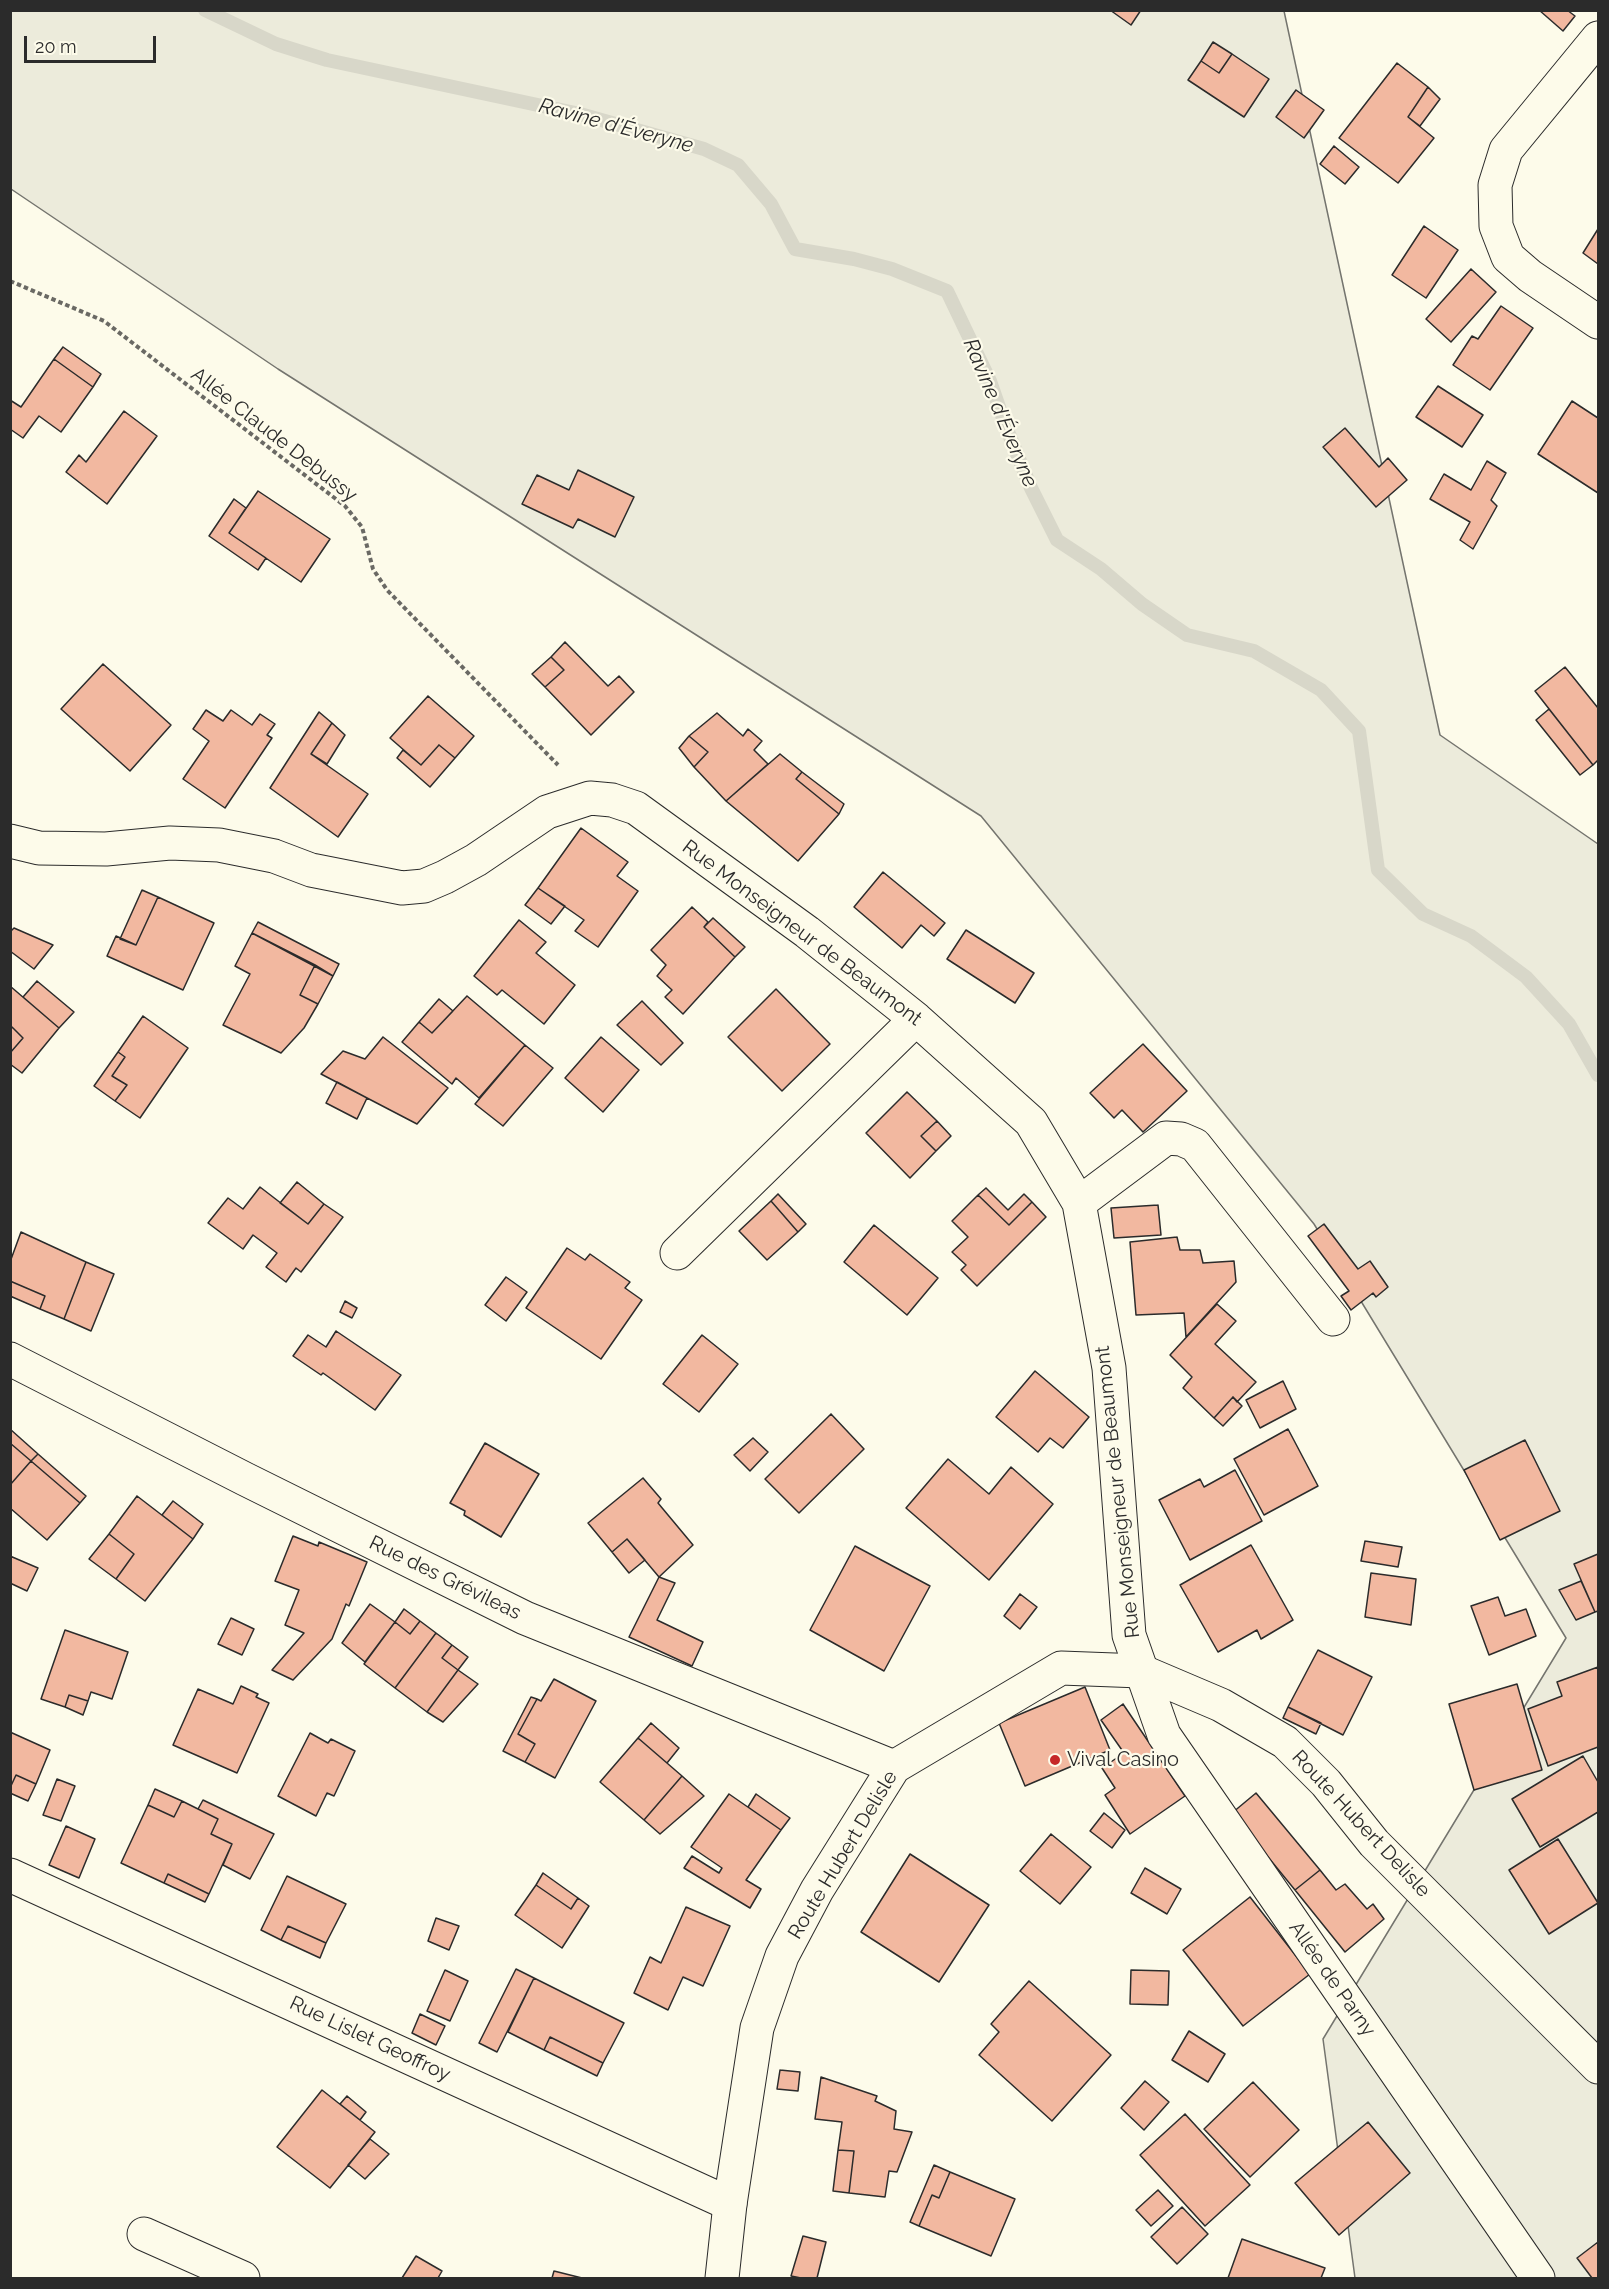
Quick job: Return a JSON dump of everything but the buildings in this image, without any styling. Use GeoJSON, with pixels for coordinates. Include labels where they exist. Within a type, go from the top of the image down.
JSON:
{"type":"FeatureCollection","features":[{"type":"Feature","properties":{"kind":"street"},"geometry":{"type":"LineString","coordinates":[[1599,38],[1506,150],[1495,184],[1496,226],[1508,257],[1530,276],[1599,322]]}},
{"type":"Feature","properties":{"kind":"street","name":"Rue Monseigneur de Beaumont"},"geometry":{"type":"LineString","coordinates":[[10,841],[39,848],[106,849],[170,843],[219,845],[274,856],[311,870],[402,888],[424,886],[476,860],[547,812],[590,798],[612,800],[636,808],[807,932],[916,1019],[1031,1122],[1079,1203],[1109,1368],[1129,1635],[1141,1671]]}},
{"type":"Feature","properties":{"kind":"street"},"geometry":{"type":"LineString","coordinates":[[677,1252],[916,1019]]}},
{"type":"Feature","properties":{"kind":"street"},"geometry":{"type":"LineString","coordinates":[[1079,1203],[1166,1138],[1181,1139],[1195,1145],[1333,1319]]}},
{"type":"Feature","properties":{"kind":"street","name":"Rue des Grévileas"},"geometry":{"type":"LineString","coordinates":[[10,1359],[525,1618],[894,1767]]}},
{"type":"Feature","properties":{"kind":"street","name":"Route Hubert Delisle"},"geometry":{"type":"LineString","coordinates":[[722,2278],[730,2204],[757,2028],[782,1956],[817,1890],[894,1767],[1061,1668],[1141,1671],[1221,1705],[1285,1742],[1326,1783],[1374,1843],[1599,2067]]}},
{"type":"Feature","properties":{"kind":"street","name":"Allée de Parny"},"geometry":{"type":"LineString","coordinates":[[1141,1671],[1164,1735],[1538,2278]]}},
{"type":"Feature","properties":{"kind":"street","name":"Rue Lislet Geoffroy"},"geometry":{"type":"LineString","coordinates":[[10,1875],[730,2204]]}},
{"type":"Feature","properties":{"kind":"street"},"geometry":{"type":"LineString","coordinates":[[144,2234],[243,2278]]}},
{"type":"Feature","properties":{"kind":"path","name":"Allée Claude Debussy"},"geometry":{"type":"LineString","coordinates":[[10,281],[104,321],[345,506],[362,527],[373,568],[387,590],[590,798]]}},
{"type":"Feature","properties":{"kind":"shaded area"},"geometry":{"type":"Polygon","coordinates":[[[10,11],[1284,11],[1440,735],[1598,844],[1598,2278],[1355,2278],[1323,2039],[1566,1638],[1314,1224],[981,816],[278,369],[11,189],[10,11]]]}},
{"type":"Feature","properties":{"kind":"waterway","name":"Ravine d'Éveryne"},"geometry":{"type":"LineString","coordinates":[[205,10],[276,44],[327,60],[580,114],[704,149],[738,165],[771,204],[795,249],[854,259],[892,269],[947,291],[990,381],[1031,488],[1057,540],[1101,569],[1142,604],[1187,635],[1254,651],[1321,690],[1359,731],[1378,870],[1423,914],[1471,936],[1526,977],[1569,1024],[1598,1075]]}},
{"type":"Feature","properties":{"kind":"place","name":"Vival Casino"},"geometry":{"type":"Point","coordinates":[1055,1760]}}]}
